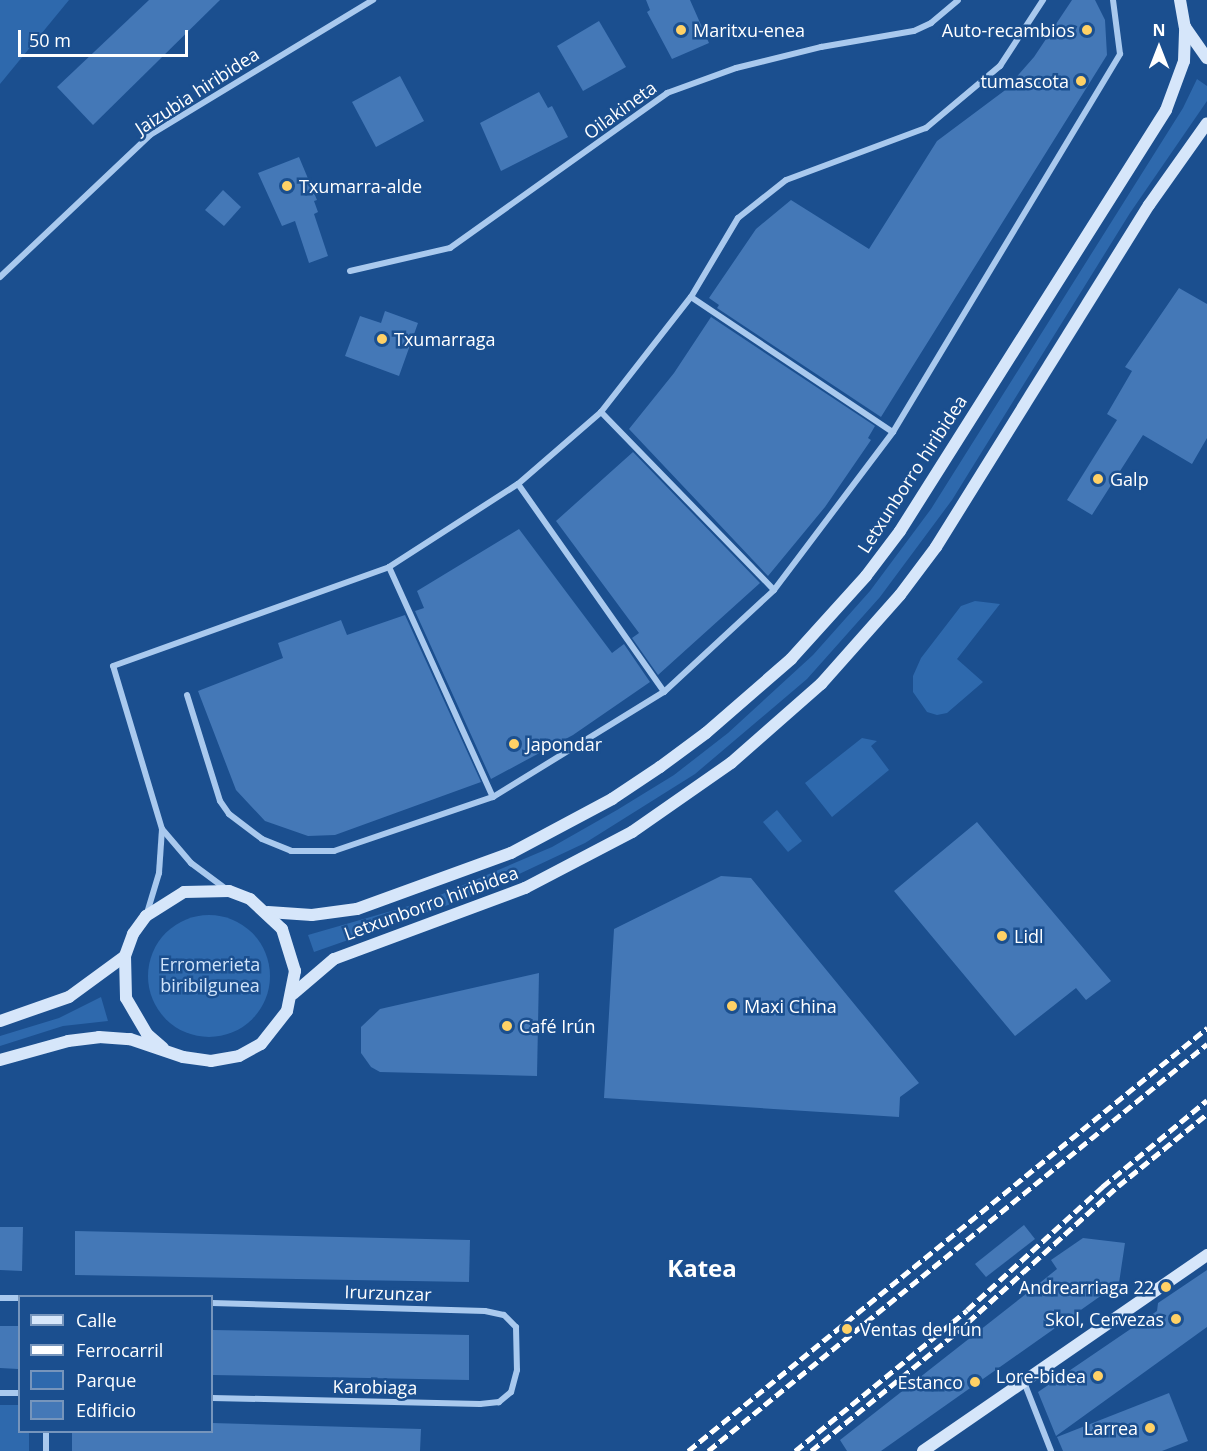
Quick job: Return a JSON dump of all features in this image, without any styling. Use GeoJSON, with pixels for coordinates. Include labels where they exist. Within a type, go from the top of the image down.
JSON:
{"type":"FeatureCollection","features":[{"type":"Feature","properties":{"kind":"main road"},"geometry":{"type":"LineString","coordinates":[[1180,0],[1185,27],[1207,58]]}},
{"type":"Feature","properties":{"kind":"main road","name":"Letxunborro hiribidea"},"geometry":{"type":"LineString","coordinates":[[268,912],[312,915],[357,909],[510,853],[612,799],[660,767],[706,734],[791,659],[866,576],[907,522],[1166,110],[1184,61],[1185,27]]}},
{"type":"Feature","properties":{"kind":"main road","name":"Letxunborro hiribidea"},"geometry":{"type":"LineString","coordinates":[[293,994],[334,959],[525,888],[632,832],[731,763],[821,684],[893,604],[936,547],[1142,216],[1207,123]]}},
{"type":"Feature","properties":{"kind":"main road"},"geometry":{"type":"LineString","coordinates":[[0,1060],[68,1041],[99,1037],[130,1039],[163,1048],[183,1057],[211,1060],[239,1056],[261,1044],[278,1026],[293,994],[295,971],[291,949],[268,912],[229,891],[184,892],[146,916],[133,934],[125,956],[126,998],[147,1034],[163,1048]]}},
{"type":"Feature","properties":{"kind":"main road"},"geometry":{"type":"LineString","coordinates":[[0,1021],[69,997],[125,956]]}},
{"type":"Feature","properties":{"kind":"main road"},"geometry":{"type":"LineString","coordinates":[[923,1451],[1207,1255]]}},
{"type":"Feature","properties":{"kind":"street","name":"Jaizubia hiribidea"},"geometry":{"type":"LineString","coordinates":[[0,277],[150,135],[373,0]]}},
{"type":"Feature","properties":{"kind":"street","name":"Oilakineta"},"geometry":{"type":"LineString","coordinates":[[350,271],[450,248],[667,93],[747,66],[914,31],[931,23],[958,0]]}},
{"type":"Feature","properties":{"kind":"street"},"geometry":{"type":"LineString","coordinates":[[146,916],[159,873],[162,829],[113,666],[389,567],[518,484],[601,412],[691,297],[738,218],[786,180],[926,128],[1000,66],[1043,0]]}},
{"type":"Feature","properties":{"kind":"street"},"geometry":{"type":"LineString","coordinates":[[187,695],[220,801],[229,814],[262,839],[291,852],[334,851],[493,797],[664,692],[774,590],[892,432],[1120,54],[1113,0]]}},
{"type":"Feature","properties":{"kind":"street"},"geometry":{"type":"LineString","coordinates":[[691,297],[892,432]]}},
{"type":"Feature","properties":{"kind":"street"},"geometry":{"type":"LineString","coordinates":[[601,412],[774,590]]}},
{"type":"Feature","properties":{"kind":"street"},"geometry":{"type":"LineString","coordinates":[[518,484],[664,692]]}},
{"type":"Feature","properties":{"kind":"street"},"geometry":{"type":"LineString","coordinates":[[389,567],[493,797]]}},
{"type":"Feature","properties":{"kind":"street"},"geometry":{"type":"LineString","coordinates":[[162,829],[191,863],[229,891]]}},
{"type":"Feature","properties":{"kind":"street"},"geometry":{"type":"LineString","coordinates":[[0,1298],[18,1298]]}},
{"type":"Feature","properties":{"kind":"street","name":"Irurzunzar"},"geometry":{"type":"LineString","coordinates":[[213,1303],[485,1311],[504,1315],[516,1327],[517,1370]]}},
{"type":"Feature","properties":{"kind":"street","name":"Karobiaga"},"geometry":{"type":"LineString","coordinates":[[213,1398],[480,1404],[499,1402],[511,1392],[517,1370]]}},
{"type":"Feature","properties":{"kind":"street"},"geometry":{"type":"LineString","coordinates":[[1024,1380],[1051,1451]]}},
{"type":"Feature","properties":{"kind":"street"},"geometry":{"type":"LineString","coordinates":[[0,1393],[18,1393]]}},
{"type":"Feature","properties":{"kind":"street"},"geometry":{"type":"LineString","coordinates":[[46,1433],[46,1451]]}},
{"type":"Feature","properties":{"kind":"green space"},"geometry":{"type":"Polygon","coordinates":[[[0,0],[69,0],[0,84],[0,0]]]}},
{"type":"Feature","properties":{"kind":"green space"},"geometry":{"type":"Polygon","coordinates":[[[1197,79],[1207,86],[1207,101],[1130,213],[952,500],[880,597],[807,679],[695,774],[585,843],[468,898],[314,952],[308,935],[426,901],[552,847],[617,810],[674,775],[728,733],[813,655],[870,591],[931,509],[1183,108],[1197,79]]]}},
{"type":"Feature","properties":{"kind":"green space"},"geometry":{"type":"Polygon","coordinates":[[[975,601],[1000,604],[957,659],[983,682],[947,713],[937,715],[927,712],[913,692],[913,676],[921,658],[961,606],[975,601]]]}},
{"type":"Feature","properties":{"kind":"green space"},"geometry":{"type":"Polygon","coordinates":[[[862,738],[877,741],[871,746],[889,770],[832,817],[805,783],[862,738]]]}},
{"type":"Feature","properties":{"kind":"green space"},"geometry":{"type":"Polygon","coordinates":[[[777,810],[802,841],[788,852],[763,822],[777,810]]]}},
{"type":"Feature","properties":{"kind":"green space","name":"Erromerieta biribilgunea"},"geometry":{"type":"Polygon","coordinates":[[[209,915],[232,920],[252,933],[265,953],[270,976],[265,999],[252,1019],[232,1032],[209,1037],[186,1032],[166,1019],[153,999],[148,976],[153,953],[166,933],[186,920],[209,915]]]}},
{"type":"Feature","properties":{"kind":"green space"},"geometry":{"type":"Polygon","coordinates":[[[101,997],[108,1021],[63,1026],[0,1046],[0,1036],[59,1018],[101,997]]]}},
{"type":"Feature","properties":{"kind":"green space"},"geometry":{"type":"Polygon","coordinates":[[[0,1405],[18,1405],[18,1433],[29,1433],[29,1451],[0,1451],[0,1405]]]}},
{"type":"Feature","properties":{"kind":"building"},"geometry":{"type":"Polygon","coordinates":[[[149,0],[220,0],[93,125],[57,87],[149,0]]]}},
{"type":"Feature","properties":{"kind":"building","name":"Maritxu-enea"},"geometry":{"type":"Polygon","coordinates":[[[646,0],[690,0],[709,43],[672,59],[647,12],[650,10],[646,0]]]}},
{"type":"Feature","properties":{"kind":"building"},"geometry":{"type":"Polygon","coordinates":[[[1072,0],[1095,0],[1105,20],[1107,55],[881,417],[717,308],[719,305],[709,298],[756,229],[791,200],[869,249],[937,141],[1004,91],[1034,57],[1072,0]]]}},
{"type":"Feature","properties":{"kind":"building"},"geometry":{"type":"Polygon","coordinates":[[[599,21],[626,67],[583,91],[557,46],[599,21]]]}},
{"type":"Feature","properties":{"kind":"building"},"geometry":{"type":"Polygon","coordinates":[[[400,76],[424,121],[376,147],[352,102],[400,76]]]}},
{"type":"Feature","properties":{"kind":"building"},"geometry":{"type":"Polygon","coordinates":[[[539,92],[548,108],[552,106],[568,137],[501,171],[480,123],[539,92]]]}},
{"type":"Feature","properties":{"kind":"building","name":"Txumarra-alde"},"geometry":{"type":"Polygon","coordinates":[[[299,157],[317,200],[314,201],[318,212],[314,214],[328,256],[309,263],[295,221],[282,226],[258,173],[299,157]]]}},
{"type":"Feature","properties":{"kind":"building"},"geometry":{"type":"Polygon","coordinates":[[[223,190],[241,207],[224,226],[205,210],[223,190]]]}},
{"type":"Feature","properties":{"kind":"building"},"geometry":{"type":"Polygon","coordinates":[[[1179,288],[1207,304],[1207,438],[1192,464],[1143,435],[1092,515],[1067,500],[1117,420],[1107,414],[1132,371],[1125,367],[1179,288]]]}},
{"type":"Feature","properties":{"kind":"building","name":"Txumarraga"},"geometry":{"type":"Polygon","coordinates":[[[385,311],[418,323],[399,376],[345,356],[360,316],[381,323],[385,311]]]}},
{"type":"Feature","properties":{"kind":"building"},"geometry":{"type":"Polygon","coordinates":[[[711,317],[875,426],[868,438],[871,440],[825,507],[768,576],[629,429],[674,373],[711,317]]]}},
{"type":"Feature","properties":{"kind":"building"},"geometry":{"type":"Polygon","coordinates":[[[633,452],[760,583],[658,675],[632,638],[639,633],[556,521],[633,452]]]}},
{"type":"Feature","properties":{"kind":"building"},"geometry":{"type":"Polygon","coordinates":[[[519,529],[612,653],[624,644],[650,682],[573,735],[491,779],[415,611],[424,608],[417,591],[519,529]]]}},
{"type":"Feature","properties":{"kind":"building"},"geometry":{"type":"Polygon","coordinates":[[[405,615],[481,782],[335,835],[308,836],[265,821],[236,790],[198,691],[283,658],[278,643],[341,620],[347,635],[405,615]]]}},
{"type":"Feature","properties":{"kind":"building","name":"Lidl"},"geometry":{"type":"Polygon","coordinates":[[[977,822],[1111,981],[1086,1000],[1076,988],[1015,1036],[894,891],[977,822]]]}},
{"type":"Feature","properties":{"kind":"building","name":"Maxi China"},"geometry":{"type":"Polygon","coordinates":[[[721,876],[751,878],[919,1083],[900,1097],[899,1117],[604,1098],[614,929],[721,876]]]}},
{"type":"Feature","properties":{"kind":"building"},"geometry":{"type":"Polygon","coordinates":[[[539,973],[537,1076],[380,1072],[371,1067],[361,1053],[361,1027],[380,1009],[539,973]]]}},
{"type":"Feature","properties":{"kind":"building"},"geometry":{"type":"Polygon","coordinates":[[[1024,1225],[1035,1239],[986,1277],[975,1264],[1024,1225]]]}},
{"type":"Feature","properties":{"kind":"building"},"geometry":{"type":"Polygon","coordinates":[[[0,1227],[23,1227],[22,1271],[0,1270],[0,1227]]]}},
{"type":"Feature","properties":{"kind":"building"},"geometry":{"type":"Polygon","coordinates":[[[75,1231],[470,1240],[469,1282],[75,1275],[75,1231]]]}},
{"type":"Feature","properties":{"kind":"building"},"geometry":{"type":"Polygon","coordinates":[[[1083,1238],[1125,1243],[1119,1283],[881,1451],[847,1451],[840,1440],[1057,1269],[1051,1260],[1083,1238]]]}},
{"type":"Feature","properties":{"kind":"building"},"geometry":{"type":"Polygon","coordinates":[[[1207,1270],[1207,1327],[1056,1436],[1038,1392],[1157,1311],[1158,1303],[1207,1270]]]}},
{"type":"Feature","properties":{"kind":"building"},"geometry":{"type":"Polygon","coordinates":[[[0,1326],[18,1326],[18,1369],[0,1368],[0,1326]]]}},
{"type":"Feature","properties":{"kind":"building"},"geometry":{"type":"Polygon","coordinates":[[[213,1330],[469,1335],[469,1380],[213,1375],[213,1330]]]}},
{"type":"Feature","properties":{"kind":"building","name":"Larrea"},"geometry":{"type":"Polygon","coordinates":[[[1169,1393],[1188,1441],[1162,1451],[1063,1451],[1057,1437],[1169,1393]]]}},
{"type":"Feature","properties":{"kind":"building"},"geometry":{"type":"Polygon","coordinates":[[[213,1423],[421,1429],[420,1451],[72,1451],[72,1433],[213,1433],[213,1423]]]}},
{"type":"Feature","properties":{"kind":"railway"},"geometry":{"type":"LineString","coordinates":[[688,1451],[1207,1028]]}},
{"type":"Feature","properties":{"kind":"railway"},"geometry":{"type":"LineString","coordinates":[[708,1451],[1207,1044]]}},
{"type":"Feature","properties":{"kind":"railway"},"geometry":{"type":"LineString","coordinates":[[795,1451],[967,1310],[1102,1187],[1207,1100]]}},
{"type":"Feature","properties":{"kind":"railway"},"geometry":{"type":"LineString","coordinates":[[811,1451],[957,1332],[1118,1186],[1207,1114]]}},
{"type":"Feature","properties":{"kind":"place","name":"Maritxu-enea"},"geometry":{"type":"Point","coordinates":[681,30]}},
{"type":"Feature","properties":{"kind":"place","name":"Auto-recambios"},"geometry":{"type":"Point","coordinates":[1087,30]}},
{"type":"Feature","properties":{"kind":"place","name":"tumascota"},"geometry":{"type":"Point","coordinates":[1081,81]}},
{"type":"Feature","properties":{"kind":"place","name":"Txumarra-alde"},"geometry":{"type":"Point","coordinates":[287,186]}},
{"type":"Feature","properties":{"kind":"place","name":"Txumarraga"},"geometry":{"type":"Point","coordinates":[382,339]}},
{"type":"Feature","properties":{"kind":"place","name":"Galp"},"geometry":{"type":"Point","coordinates":[1098,479]}},
{"type":"Feature","properties":{"kind":"place","name":"Japondar"},"geometry":{"type":"Point","coordinates":[514,744]}},
{"type":"Feature","properties":{"kind":"place","name":"Lidl"},"geometry":{"type":"Point","coordinates":[1002,936]}},
{"type":"Feature","properties":{"kind":"place","name":"Maxi China"},"geometry":{"type":"Point","coordinates":[732,1006]}},
{"type":"Feature","properties":{"kind":"place","name":"Café Irún"},"geometry":{"type":"Point","coordinates":[507,1026]}},
{"type":"Feature","properties":{"kind":"place","name":"Andrearriaga 22"},"geometry":{"type":"Point","coordinates":[1166,1287]}},
{"type":"Feature","properties":{"kind":"place","name":"Skol, Cervezas"},"geometry":{"type":"Point","coordinates":[1176,1319]}},
{"type":"Feature","properties":{"kind":"place","name":"Ventas de Irún"},"geometry":{"type":"Point","coordinates":[847,1329]}},
{"type":"Feature","properties":{"kind":"place","name":"Lore-bidea"},"geometry":{"type":"Point","coordinates":[1098,1376]}},
{"type":"Feature","properties":{"kind":"place","name":"Estanco"},"geometry":{"type":"Point","coordinates":[975,1382]}},
{"type":"Feature","properties":{"kind":"place","name":"Larrea"},"geometry":{"type":"Point","coordinates":[1150,1428]}},
{"type":"Feature","properties":{"kind":"district","name":"Katea"},"geometry":{"type":"Point","coordinates":[702,1268]}}]}
